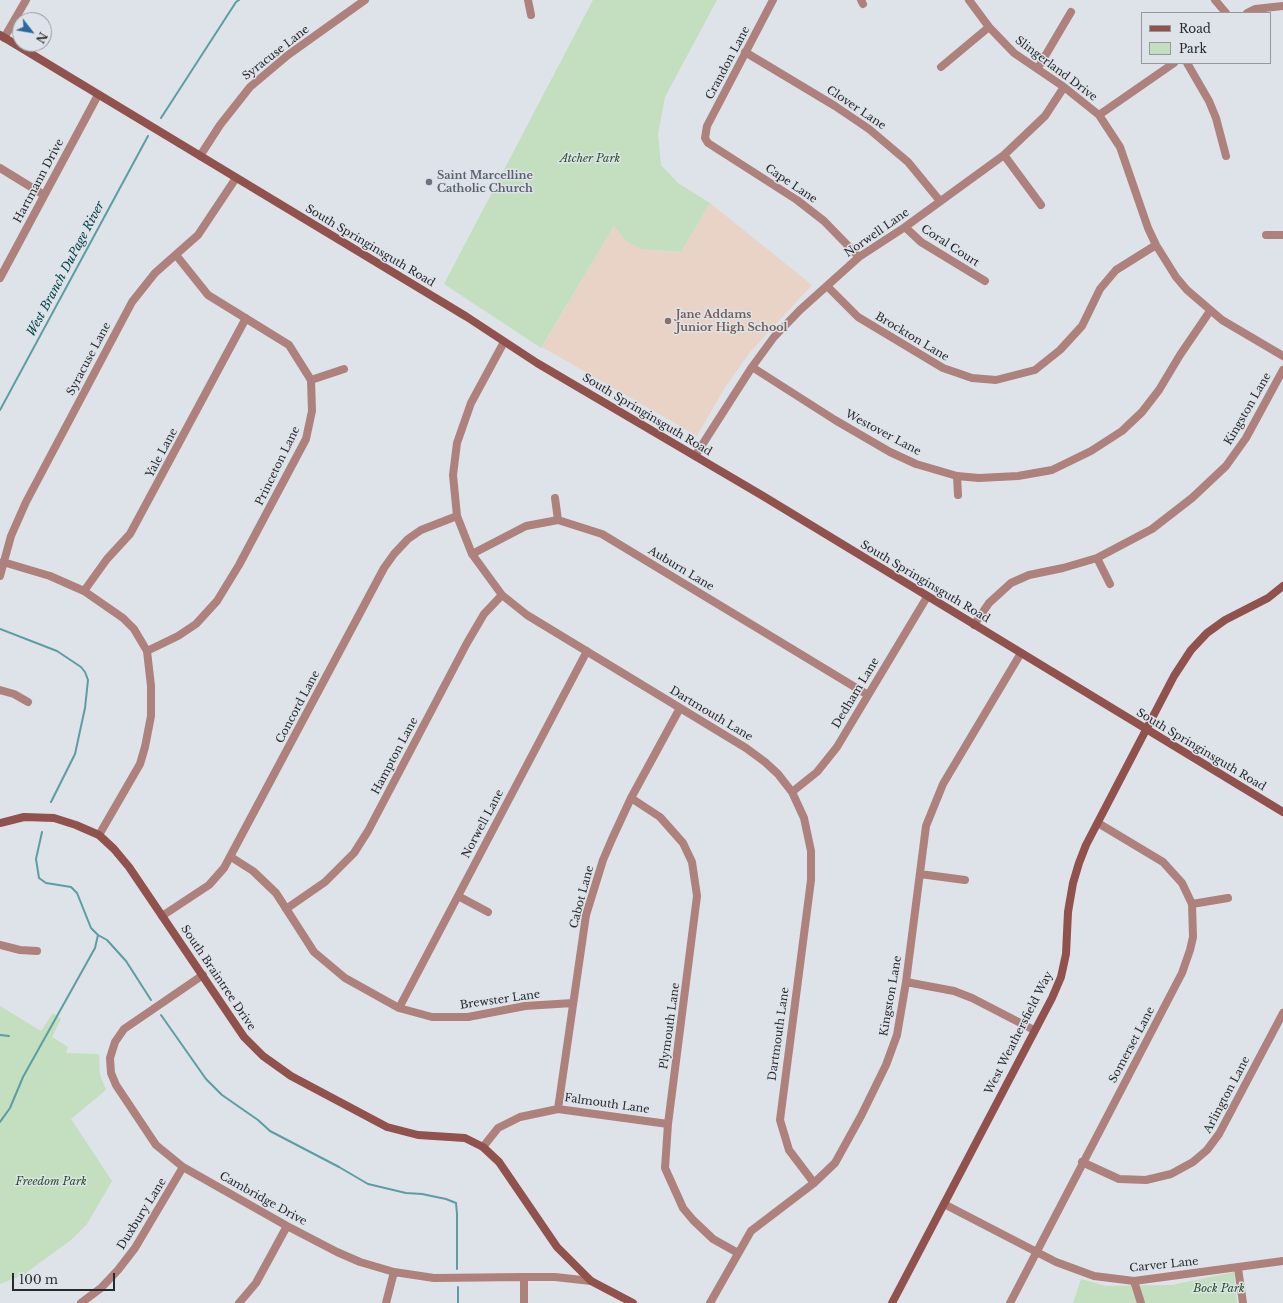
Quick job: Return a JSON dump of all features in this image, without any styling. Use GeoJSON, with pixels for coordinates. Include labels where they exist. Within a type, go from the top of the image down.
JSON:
{"type":"FeatureCollection","features":[{"type":"Feature","properties":{"kind":"street"},"geometry":{"type":"LineString","coordinates":[[2,37],[26,0]]}},
{"type":"Feature","properties":{"kind":"street","name":"Syracuse Lane"},"geometry":{"type":"LineString","coordinates":[[200,156],[220,124],[250,87],[288,55],[365,0]]}},
{"type":"Feature","properties":{"kind":"street"},"geometry":{"type":"LineString","coordinates":[[528,0],[532,15]]}},
{"type":"Feature","properties":{"kind":"street","name":"Crandon Lane"},"geometry":{"type":"LineString","coordinates":[[705,138],[707,126],[773,0]]}},
{"type":"Feature","properties":{"kind":"street","name":"Slingerland Drive"},"geometry":{"type":"LineString","coordinates":[[969,0],[989,27],[1014,53],[1038,68],[1099,115],[1120,147],[1148,228],[1156,245],[1176,277],[1187,290],[1210,311],[1239,332],[1283,356]]}},
{"type":"Feature","properties":{"kind":"street"},"geometry":{"type":"LineString","coordinates":[[1214,0],[1225,12]]}},
{"type":"Feature","properties":{"kind":"street"},"geometry":{"type":"LineString","coordinates":[[1250,12],[1283,6]]}},
{"type":"Feature","properties":{"kind":"street"},"geometry":{"type":"LineString","coordinates":[[1038,68],[1071,12]]}},
{"type":"Feature","properties":{"kind":"street"},"geometry":{"type":"LineString","coordinates":[[941,67],[989,27]]}},
{"type":"Feature","properties":{"kind":"street","name":"South Springinsguth Road"},"geometry":{"type":"LineString","coordinates":[[2,37],[1283,812]]}},
{"type":"Feature","properties":{"kind":"street","name":"Clover Lane"},"geometry":{"type":"LineString","coordinates":[[745,52],[835,106],[870,129],[908,162],[940,201]]}},
{"type":"Feature","properties":{"kind":"street"},"geometry":{"type":"LineString","coordinates":[[1099,115],[1173,64]]}},
{"type":"Feature","properties":{"kind":"street"},"geometry":{"type":"LineString","coordinates":[[1188,64],[1209,101],[1216,118],[1226,156]]}},
{"type":"Feature","properties":{"kind":"street","name":"Norwell Lane"},"geometry":{"type":"LineString","coordinates":[[695,456],[752,366],[778,333],[800,310],[859,257],[905,227],[1004,155],[1045,116],[1064,87]]}},
{"type":"Feature","properties":{"kind":"street","name":"Hartmann Drive"},"geometry":{"type":"LineString","coordinates":[[0,278],[98,95]]}},
{"type":"Feature","properties":{"kind":"street","name":"Cape Lane"},"geometry":{"type":"LineString","coordinates":[[705,138],[708,143],[797,200],[818,216],[859,257]]}},
{"type":"Feature","properties":{"kind":"street"},"geometry":{"type":"LineString","coordinates":[[1004,155],[1041,205]]}},
{"type":"Feature","properties":{"kind":"street"},"geometry":{"type":"LineString","coordinates":[[0,168],[44,195]]}},
{"type":"Feature","properties":{"kind":"street","name":"Syracuse Lane"},"geometry":{"type":"LineString","coordinates":[[0,576],[11,536],[26,502],[132,302],[155,273],[190,243],[205,226],[236,178]]}},
{"type":"Feature","properties":{"kind":"street","name":"Coral Court"},"geometry":{"type":"LineString","coordinates":[[905,227],[921,242],[985,281]]}},
{"type":"Feature","properties":{"kind":"street"},"geometry":{"type":"LineString","coordinates":[[1266,236],[1283,235]]}},
{"type":"Feature","properties":{"kind":"street","name":"Brockton Lane"},"geometry":{"type":"LineString","coordinates":[[827,286],[858,317],[943,368],[972,378],[996,380],[1035,370],[1060,350],[1082,326],[1100,290],[1116,270],[1156,245]]}},
{"type":"Feature","properties":{"kind":"street"},"geometry":{"type":"LineString","coordinates":[[176,254],[208,295],[289,345],[311,380],[344,369]]}},
{"type":"Feature","properties":{"kind":"street","name":"Westover Lane"},"geometry":{"type":"LineString","coordinates":[[752,366],[835,420],[890,452],[916,464],[957,476],[997,478],[1052,470],[1091,451],[1113,437],[1132,422],[1150,403],[1210,311]]}},
{"type":"Feature","properties":{"kind":"street","name":"Yale Lane"},"geometry":{"type":"LineString","coordinates":[[84,591],[107,559],[130,534],[246,318]]}},
{"type":"Feature","properties":{"kind":"street","name":"Dartmouth Lane"},"geometry":{"type":"LineString","coordinates":[[504,342],[471,403],[459,434],[453,475],[457,516],[472,554],[502,595],[527,615],[746,748],[765,762],[778,774],[792,792],[807,827],[812,865],[780,1120],[789,1150],[814,1183]]}},
{"type":"Feature","properties":{"kind":"street","name":"Kingston Lane"},"geometry":{"type":"LineString","coordinates":[[974,625],[989,602],[1011,583],[1029,575],[1063,568],[1097,558],[1152,529],[1192,498],[1226,466],[1246,438],[1283,370]]}},
{"type":"Feature","properties":{"kind":"street","name":"Princeton Lane"},"geometry":{"type":"LineString","coordinates":[[147,651],[178,636],[196,624],[212,607],[226,588],[306,438],[312,411],[311,380]]}},
{"type":"Feature","properties":{"kind":"street"},"geometry":{"type":"LineString","coordinates":[[957,476],[958,495]]}},
{"type":"Feature","properties":{"kind":"street"},"geometry":{"type":"LineString","coordinates":[[555,498],[558,520]]}},
{"type":"Feature","properties":{"kind":"street","name":"Concord Lane"},"geometry":{"type":"LineString","coordinates":[[162,916],[209,885],[218,876],[231,857],[388,562],[401,545],[421,530],[439,521],[457,516]]}},
{"type":"Feature","properties":{"kind":"street","name":"Auburn Lane"},"geometry":{"type":"LineString","coordinates":[[472,554],[526,526],[558,520],[602,534],[868,695]]}},
{"type":"Feature","properties":{"kind":"street"},"geometry":{"type":"LineString","coordinates":[[1097,558],[1110,584]]}},
{"type":"Feature","properties":{"kind":"street"},"geometry":{"type":"LineString","coordinates":[[3,562],[50,576],[84,591],[123,618],[134,629],[147,651],[151,686],[151,716],[145,747],[140,764],[99,835]]}},
{"type":"Feature","properties":{"kind":"street","name":"West Weathersfield Way"},"geometry":{"type":"LineString","coordinates":[[892,1303],[1061,977],[1068,943],[1068,912],[1072,883],[1086,844],[1179,667],[1199,641],[1225,620],[1268,598],[1283,586]]}},
{"type":"Feature","properties":{"kind":"street","name":"Hampton Lane"},"geometry":{"type":"LineString","coordinates":[[286,909],[331,877],[357,848],[368,831],[467,643],[484,614],[502,595]]}},
{"type":"Feature","properties":{"kind":"street","name":"Dedham Lane"},"geometry":{"type":"LineString","coordinates":[[792,792],[818,772],[826,762],[927,597]]}},
{"type":"Feature","properties":{"kind":"street","name":"Norwell Lane"},"geometry":{"type":"LineString","coordinates":[[399,1008],[587,651]]}},
{"type":"Feature","properties":{"kind":"street","name":"Kingston Lane"},"geometry":{"type":"LineString","coordinates":[[710,1303],[751,1231],[814,1183],[835,1162],[843,1150],[886,1065],[897,1034],[906,982],[926,826],[943,784],[1021,653]]}},
{"type":"Feature","properties":{"kind":"street"},"geometry":{"type":"LineString","coordinates":[[0,690],[14,694],[28,702]]}},
{"type":"Feature","properties":{"kind":"street","name":"Cabot Lane"},"geometry":{"type":"LineString","coordinates":[[558,1109],[572,1003],[586,915],[603,860],[631,798],[680,708]]}},
{"type":"Feature","properties":{"kind":"street","name":"Plymouth Lane"},"geometry":{"type":"LineString","coordinates":[[631,798],[660,817],[683,843],[692,862],[698,896],[668,1124],[665,1168],[683,1208],[693,1220],[713,1239],[738,1252]]}},
{"type":"Feature","properties":{"kind":"street","name":"South Braintree Drive"},"geometry":{"type":"LineString","coordinates":[[0,823],[24,817],[54,818],[76,824],[99,835],[114,849],[162,916],[244,1037],[263,1056],[290,1076],[387,1127],[418,1135],[465,1138],[483,1147],[500,1162],[557,1247],[591,1281],[634,1303]]}},
{"type":"Feature","properties":{"kind":"street","name":"Somerset Lane"},"geometry":{"type":"LineString","coordinates":[[1010,1303],[1082,1162],[1182,973],[1193,937],[1192,904],[1182,883],[1163,862],[1098,823]]}},
{"type":"Feature","properties":{"kind":"street","name":"Brewster Lane"},"geometry":{"type":"LineString","coordinates":[[231,857],[266,882],[286,909],[314,952],[351,983],[399,1008],[432,1017],[468,1017],[525,1006],[572,1003]]}},
{"type":"Feature","properties":{"kind":"street"},"geometry":{"type":"LineString","coordinates":[[920,874],[965,880]]}},
{"type":"Feature","properties":{"kind":"street"},"geometry":{"type":"LineString","coordinates":[[458,896],[488,912]]}},
{"type":"Feature","properties":{"kind":"street"},"geometry":{"type":"LineString","coordinates":[[1192,904],[1228,898]]}},
{"type":"Feature","properties":{"kind":"street"},"geometry":{"type":"LineString","coordinates":[[0,945],[20,950],[37,951]]}},
{"type":"Feature","properties":{"kind":"street","name":"Cambridge Drive"},"geometry":{"type":"LineString","coordinates":[[203,976],[124,1030],[115,1042],[110,1058],[111,1073],[120,1091],[156,1145],[183,1167],[287,1226],[360,1262],[394,1272],[442,1278],[555,1277],[591,1281]]}},
{"type":"Feature","properties":{"kind":"street"},"geometry":{"type":"LineString","coordinates":[[906,982],[954,991],[972,998],[1034,1030]]}},
{"type":"Feature","properties":{"kind":"street","name":"Arlington Lane"},"geometry":{"type":"LineString","coordinates":[[1082,1162],[1119,1179],[1146,1180],[1170,1174],[1189,1165],[1207,1150],[1219,1134],[1283,1013]]}},
{"type":"Feature","properties":{"kind":"street","name":"Falmouth Lane"},"geometry":{"type":"LineString","coordinates":[[483,1147],[498,1128],[520,1117],[558,1109],[668,1124]]}},
{"type":"Feature","properties":{"kind":"street","name":"Duxbury Lane"},"geometry":{"type":"LineString","coordinates":[[81,1303],[101,1288],[118,1270],[135,1248],[183,1167]]}},
{"type":"Feature","properties":{"kind":"street","name":"Carver Lane"},"geometry":{"type":"LineString","coordinates":[[944,1204],[1056,1262],[1094,1276],[1134,1281],[1283,1261]]}},
{"type":"Feature","properties":{"kind":"street"},"geometry":{"type":"LineString","coordinates":[[239,1303],[256,1283],[287,1226]]}},
{"type":"Feature","properties":{"kind":"street"},"geometry":{"type":"LineString","coordinates":[[1238,1268],[1242,1303]]}},
{"type":"Feature","properties":{"kind":"street"},"geometry":{"type":"LineString","coordinates":[[386,1303],[394,1272]]}},
{"type":"Feature","properties":{"kind":"street"},"geometry":{"type":"LineString","coordinates":[[524,1277],[524,1303]]}},
{"type":"Feature","properties":{"kind":"street"},"geometry":{"type":"LineString","coordinates":[[1134,1281],[1141,1303]]}},
{"type":"Feature","properties":{"kind":"shaded area","name":"Jane Addams Junior High School"},"geometry":{"type":"Polygon","coordinates":[[[710,203],[812,285],[750,352],[724,389],[697,436],[542,347],[614,226],[627,242],[642,249],[681,252],[710,203]]]}},
{"type":"Feature","properties":{"kind":"green space","name":"Atcher Park"},"geometry":{"type":"Polygon","coordinates":[[[593,0],[717,0],[665,97],[658,134],[661,165],[678,183],[710,203],[681,252],[642,249],[627,242],[614,226],[541,348],[444,284],[593,0]]]}},
{"type":"Feature","properties":{"kind":"green space","name":"Freedom Park"},"geometry":{"type":"Polygon","coordinates":[[[0,1006],[41,1031],[53,1013],[61,1019],[52,1037],[68,1047],[66,1053],[99,1054],[100,1075],[106,1090],[71,1119],[112,1181],[87,1224],[71,1240],[23,1275],[0,1284],[0,1006]]]}},
{"type":"Feature","properties":{"kind":"green space","name":"Bock Park"},"geometry":{"type":"Polygon","coordinates":[[[1234,1272],[1237,1303],[1073,1303],[1081,1279],[1106,1286],[1172,1285],[1234,1272]]]}},
{"type":"Feature","properties":{"kind":"waterway","name":"West Branch DuPage River"},"geometry":{"type":"LineString","coordinates":[[161,118],[236,2],[239,0]]}},
{"type":"Feature","properties":{"kind":"waterway","name":"West Branch DuPage River"},"geometry":{"type":"LineString","coordinates":[[0,410],[148,136]]}},
{"type":"Feature","properties":{"kind":"waterway","name":"West Branch DuPage River"},"geometry":{"type":"LineString","coordinates":[[0,629],[57,651],[81,667],[88,680],[85,708],[75,754],[51,802]]}},
{"type":"Feature","properties":{"kind":"waterway","name":"West Branch DuPage River"},"geometry":{"type":"LineString","coordinates":[[42,832],[36,859],[39,878],[46,883],[71,887],[77,893],[91,928],[98,935],[107,940],[126,961],[151,1000]]}},
{"type":"Feature","properties":{"kind":"waterway"},"geometry":{"type":"LineString","coordinates":[[0,1122],[10,1108],[23,1077],[95,948],[98,935]]}},
{"type":"Feature","properties":{"kind":"waterway","name":"West Branch DuPage River"},"geometry":{"type":"LineString","coordinates":[[161,1015],[206,1079],[222,1095],[258,1120],[270,1131],[368,1184],[406,1193],[422,1194],[446,1199],[456,1203],[457,1269]]}},
{"type":"Feature","properties":{"kind":"waterway"},"geometry":{"type":"LineString","coordinates":[[0,1035],[9,1036]]}},
{"type":"Feature","properties":{"kind":"waterway","name":"West Branch DuPage River"},"geometry":{"type":"LineString","coordinates":[[458,1287],[458,1303]]}},
{"type":"Feature","properties":{"kind":"place","name":"Saint Marcelline Catholic Church"},"geometry":{"type":"Point","coordinates":[429,182]}},
{"type":"Feature","properties":{"kind":"place","name":"Jane Addams Junior High School"},"geometry":{"type":"Point","coordinates":[668,321]}}]}
